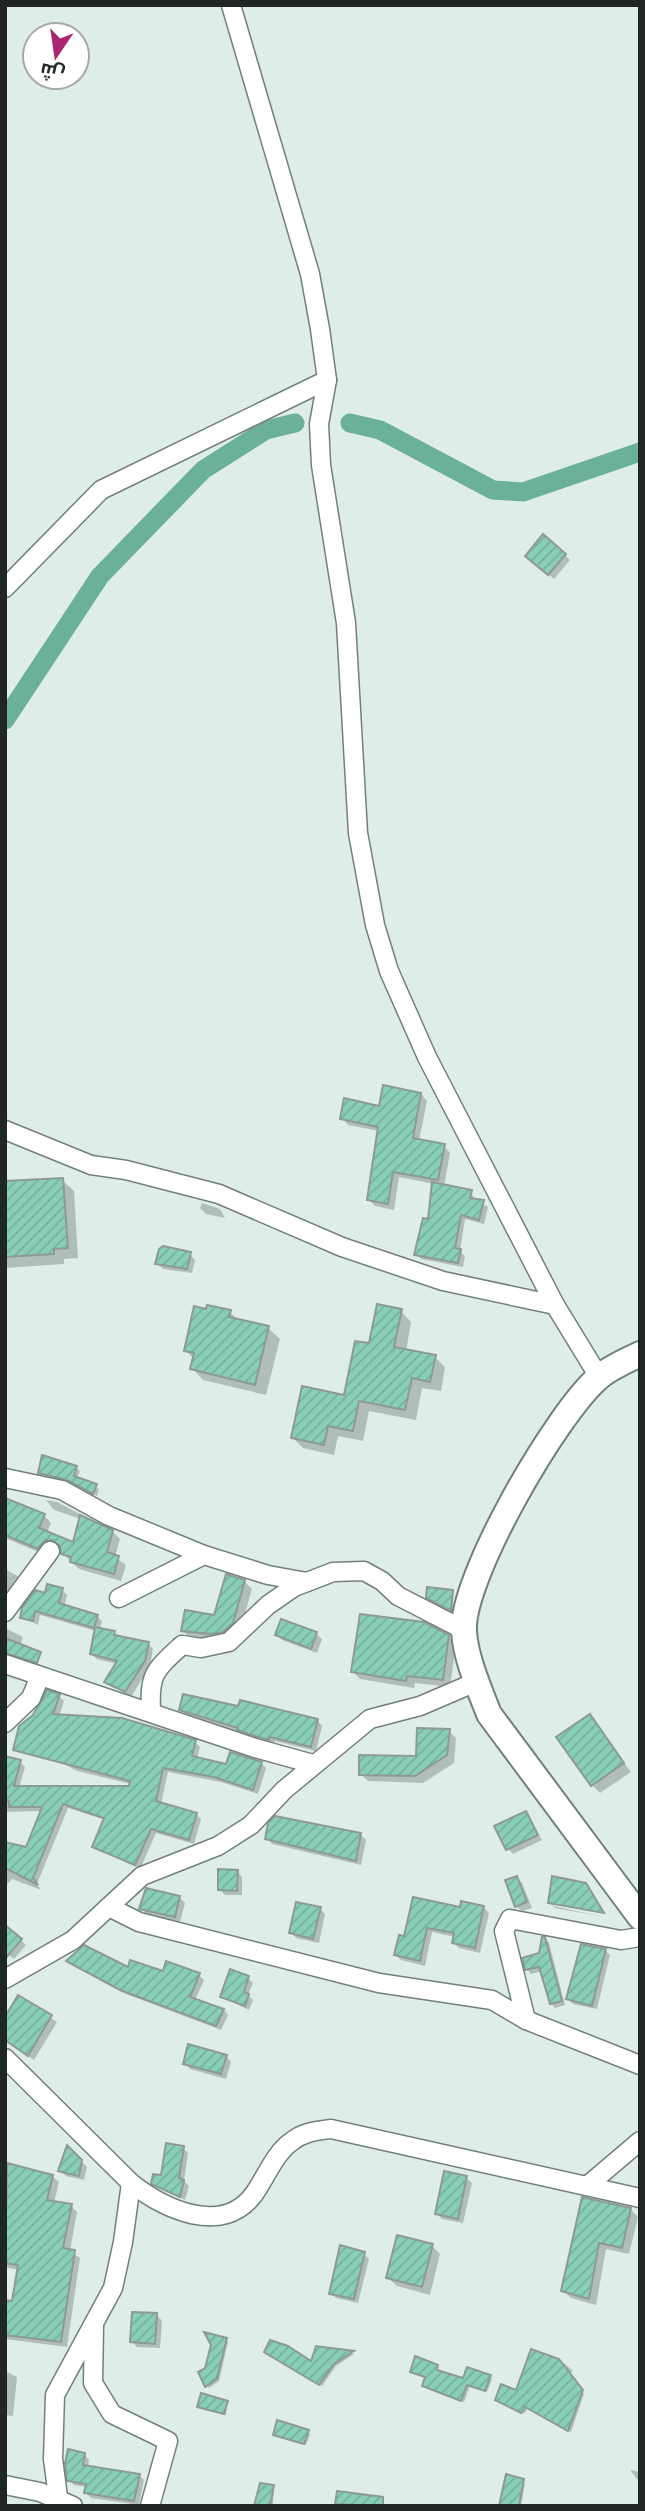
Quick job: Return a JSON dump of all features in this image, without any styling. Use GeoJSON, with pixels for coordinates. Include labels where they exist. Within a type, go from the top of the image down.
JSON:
{"type":"FeatureCollection","features":[{"type":"Feature","properties":{"kind":"main road"},"geometry":{"type":"LineString","coordinates":[[640,1354],[598,1377],[569,1412],[532,1468],[479,1565],[464,1630],[476,1682],[489,1714],[640,1917]]}},
{"type":"Feature","properties":{"kind":"street"},"geometry":{"type":"LineString","coordinates":[[231,5],[310,274],[327,380],[319,424],[321,465],[346,623],[358,833],[375,925],[406,1014],[555,1305],[598,1377]]}},
{"type":"Feature","properties":{"kind":"street"},"geometry":{"type":"LineString","coordinates":[[5,588],[101,490],[327,380]]}},
{"type":"Feature","properties":{"kind":"street"},"geometry":{"type":"LineString","coordinates":[[5,1130],[91,1165],[126,1170],[219,1194],[342,1247],[443,1281],[555,1305]]}},
{"type":"Feature","properties":{"kind":"street"},"geometry":{"type":"LineString","coordinates":[[5,1478],[62,1490],[108,1516],[204,1555],[268,1575],[307,1582]]}},
{"type":"Feature","properties":{"kind":"street"},"geometry":{"type":"LineString","coordinates":[[5,1612],[50,1551]]}},
{"type":"Feature","properties":{"kind":"street"},"geometry":{"type":"LineString","coordinates":[[119,1598],[204,1555]]}},
{"type":"Feature","properties":{"kind":"street"},"geometry":{"type":"LineString","coordinates":[[151,1712],[150,1681],[164,1661],[182,1645],[201,1648],[229,1642],[268,1605],[307,1582],[332,1573],[364,1571],[382,1581],[398,1597],[464,1630]]}},
{"type":"Feature","properties":{"kind":"street"},"geometry":{"type":"LineString","coordinates":[[5,1664],[313,1764]]}},
{"type":"Feature","properties":{"kind":"street"},"geometry":{"type":"LineString","coordinates":[[5,1723],[31,1698],[40,1676]]}},
{"type":"Feature","properties":{"kind":"street"},"geometry":{"type":"LineString","coordinates":[[5,1979],[73,1940],[142,1876],[218,1846],[251,1825],[313,1764],[370,1719],[420,1706],[476,1682]]}},
{"type":"Feature","properties":{"kind":"street"},"geometry":{"type":"LineString","coordinates":[[108,1907],[139,1922],[379,1983],[492,2000],[526,2020],[640,2064]]}},
{"type":"Feature","properties":{"kind":"street"},"geometry":{"type":"LineString","coordinates":[[526,2020],[504,1931],[510,1919],[621,1940],[640,1937]]}},
{"type":"Feature","properties":{"kind":"street"},"geometry":{"type":"LineString","coordinates":[[5,2058],[131,2183],[149,2197],[192,2215],[221,2217],[243,2209],[288,2143],[306,2132],[331,2129],[640,2198]]}},
{"type":"Feature","properties":{"kind":"street"},"geometry":{"type":"LineString","coordinates":[[587,2186],[640,2141]]}},
{"type":"Feature","properties":{"kind":"street"},"geometry":{"type":"LineString","coordinates":[[65,2502],[53,2459],[55,2395],[113,2288],[124,2242],[131,2183]]}},
{"type":"Feature","properties":{"kind":"street"},"geometry":{"type":"LineString","coordinates":[[94,2323],[93,2383],[113,2414],[168,2441],[150,2506]]}},
{"type":"Feature","properties":{"kind":"street"},"geometry":{"type":"LineString","coordinates":[[5,2485],[65,2502]]}},
{"type":"Feature","properties":{"kind":"building"},"geometry":{"type":"Polygon","coordinates":[[[543,534],[566,554],[548,575],[525,556],[543,534]]]}},
{"type":"Feature","properties":{"kind":"building"},"geometry":{"type":"Polygon","coordinates":[[[383,1085],[421,1093],[413,1138],[445,1144],[438,1180],[393,1172],[388,1204],[367,1200],[378,1127],[340,1119],[344,1098],[379,1106],[383,1085]]]}},
{"type":"Feature","properties":{"kind":"building"},"geometry":{"type":"Polygon","coordinates":[[[63,1178],[68,1248],[54,1249],[54,1254],[5,1257],[5,1181],[63,1178]]]}},
{"type":"Feature","properties":{"kind":"building"},"geometry":{"type":"Polygon","coordinates":[[[432,1182],[472,1190],[470,1198],[484,1200],[479,1220],[461,1215],[455,1248],[461,1249],[458,1263],[414,1255],[423,1218],[428,1219],[432,1182]]]}},
{"type":"Feature","properties":{"kind":"building"},"geometry":{"type":"Polygon","coordinates":[[[163,1246],[191,1252],[187,1269],[155,1264],[159,1249],[163,1246]]]}},
{"type":"Feature","properties":{"kind":"building"},"geometry":{"type":"Polygon","coordinates":[[[377,1304],[402,1309],[394,1347],[436,1355],[430,1382],[412,1378],[405,1410],[359,1401],[353,1431],[328,1426],[324,1445],[291,1438],[302,1386],[344,1395],[355,1341],[369,1343],[377,1304]]]}},
{"type":"Feature","properties":{"kind":"building"},"geometry":{"type":"Polygon","coordinates":[[[207,1305],[231,1310],[229,1317],[269,1326],[255,1385],[190,1369],[194,1353],[184,1351],[194,1306],[206,1309],[207,1305]]]}},
{"type":"Feature","properties":{"kind":"building"},"geometry":{"type":"Polygon","coordinates":[[[42,1455],[77,1466],[74,1476],[97,1484],[93,1494],[67,1480],[38,1473],[42,1455]]]}},
{"type":"Feature","properties":{"kind":"building"},"geometry":{"type":"Polygon","coordinates":[[[5,1498],[45,1514],[39,1528],[73,1542],[80,1515],[113,1530],[107,1552],[119,1556],[114,1574],[70,1562],[71,1557],[61,1554],[60,1546],[52,1540],[45,1541],[38,1549],[5,1535],[5,1498]]]}},
{"type":"Feature","properties":{"kind":"building"},"geometry":{"type":"Polygon","coordinates":[[[226,1574],[245,1580],[233,1623],[223,1632],[210,1634],[181,1631],[185,1610],[214,1615],[226,1574]]]}},
{"type":"Feature","properties":{"kind":"building"},"geometry":{"type":"Polygon","coordinates":[[[47,1584],[63,1588],[59,1603],[98,1615],[94,1628],[35,1611],[33,1621],[20,1618],[22,1608],[35,1590],[45,1593],[47,1584]]]}},
{"type":"Feature","properties":{"kind":"building"},"geometry":{"type":"Polygon","coordinates":[[[427,1587],[453,1590],[451,1611],[426,1598],[427,1587]]]}},
{"type":"Feature","properties":{"kind":"building"},"geometry":{"type":"Polygon","coordinates":[[[360,1614],[424,1622],[449,1635],[443,1680],[407,1676],[406,1681],[351,1672],[360,1614]]]}},
{"type":"Feature","properties":{"kind":"building"},"geometry":{"type":"Polygon","coordinates":[[[281,1619],[317,1632],[311,1649],[275,1635],[281,1619]]]}},
{"type":"Feature","properties":{"kind":"building"},"geometry":{"type":"Polygon","coordinates":[[[95,1627],[115,1631],[114,1635],[149,1642],[145,1661],[125,1692],[104,1682],[117,1661],[90,1654],[95,1627]]]}},
{"type":"Feature","properties":{"kind":"building"},"geometry":{"type":"Polygon","coordinates":[[[5,1638],[41,1652],[37,1663],[5,1653],[5,1638]]]}},
{"type":"Feature","properties":{"kind":"building"},"geometry":{"type":"Polygon","coordinates":[[[47,1690],[60,1694],[53,1714],[122,1718],[196,1740],[192,1756],[226,1764],[230,1752],[262,1762],[253,1790],[214,1777],[163,1768],[156,1801],[197,1813],[189,1840],[151,1829],[135,1865],[92,1847],[104,1818],[63,1804],[33,1878],[38,1885],[5,1868],[5,1842],[26,1847],[42,1807],[9,1807],[9,1801],[5,1800],[5,1756],[21,1760],[14,1786],[129,1786],[130,1781],[13,1750],[19,1726],[33,1715],[47,1690]]]}},
{"type":"Feature","properties":{"kind":"building"},"geometry":{"type":"Polygon","coordinates":[[[183,1694],[238,1706],[240,1700],[318,1719],[311,1747],[270,1737],[269,1740],[258,1737],[179,1710],[183,1694]]]}},
{"type":"Feature","properties":{"kind":"building"},"geometry":{"type":"Polygon","coordinates":[[[590,1714],[624,1763],[591,1786],[556,1737],[590,1714]]]}},
{"type":"Feature","properties":{"kind":"building"},"geometry":{"type":"Polygon","coordinates":[[[417,1728],[450,1729],[447,1755],[415,1776],[359,1775],[359,1755],[416,1756],[417,1728]]]}},
{"type":"Feature","properties":{"kind":"building"},"geometry":{"type":"Polygon","coordinates":[[[526,1811],[538,1835],[506,1850],[494,1826],[526,1811]]]}},
{"type":"Feature","properties":{"kind":"building"},"geometry":{"type":"Polygon","coordinates":[[[275,1816],[361,1833],[356,1861],[265,1839],[268,1823],[275,1816]]]}},
{"type":"Feature","properties":{"kind":"building"},"geometry":{"type":"Polygon","coordinates":[[[218,1869],[238,1870],[237,1891],[218,1890],[218,1869]]]}},
{"type":"Feature","properties":{"kind":"building"},"geometry":{"type":"Polygon","coordinates":[[[517,1876],[527,1902],[515,1907],[505,1880],[517,1876]]]}},
{"type":"Feature","properties":{"kind":"building"},"geometry":{"type":"Polygon","coordinates":[[[552,1876],[586,1883],[604,1913],[548,1903],[552,1876]]]}},
{"type":"Feature","properties":{"kind":"building"},"geometry":{"type":"Polygon","coordinates":[[[146,1888],[180,1896],[175,1917],[139,1909],[146,1888]]]}},
{"type":"Feature","properties":{"kind":"building"},"geometry":{"type":"Polygon","coordinates":[[[413,1897],[460,1907],[461,1901],[484,1906],[475,1948],[452,1943],[454,1933],[427,1928],[420,1961],[394,1955],[399,1935],[404,1936],[413,1897]]]}},
{"type":"Feature","properties":{"kind":"building"},"geometry":{"type":"Polygon","coordinates":[[[296,1902],[321,1907],[313,1939],[289,1933],[296,1902]]]}},
{"type":"Feature","properties":{"kind":"building"},"geometry":{"type":"Polygon","coordinates":[[[5,1925],[22,1939],[5,1959],[5,1925]]]}},
{"type":"Feature","properties":{"kind":"building"},"geometry":{"type":"Polygon","coordinates":[[[542,1937],[545,1937],[562,2001],[550,2004],[539,1967],[525,1970],[522,1958],[539,1953],[542,1937]]]}},
{"type":"Feature","properties":{"kind":"building"},"geometry":{"type":"Polygon","coordinates":[[[581,1944],[606,1949],[592,2006],[566,1999],[581,1944]]]}},
{"type":"Feature","properties":{"kind":"building"},"geometry":{"type":"Polygon","coordinates":[[[84,1945],[128,1967],[130,1960],[163,1971],[166,1961],[200,1973],[190,1997],[224,2009],[216,2026],[120,1990],[66,1961],[84,1945]]]}},
{"type":"Feature","properties":{"kind":"building"},"geometry":{"type":"Polygon","coordinates":[[[230,1969],[249,1976],[244,1992],[249,1994],[245,2006],[220,1997],[230,1969]]]}},
{"type":"Feature","properties":{"kind":"building"},"geometry":{"type":"Polygon","coordinates":[[[18,1995],[52,2015],[28,2056],[5,2040],[5,2017],[18,1995]]]}},
{"type":"Feature","properties":{"kind":"building"},"geometry":{"type":"Polygon","coordinates":[[[188,2044],[227,2055],[221,2074],[183,2064],[188,2044]]]}},
{"type":"Feature","properties":{"kind":"building"},"geometry":{"type":"Polygon","coordinates":[[[166,2143],[184,2146],[179,2178],[184,2180],[180,2197],[151,2184],[153,2174],[161,2175],[166,2143]]]}},
{"type":"Feature","properties":{"kind":"building"},"geometry":{"type":"Polygon","coordinates":[[[67,2145],[82,2160],[79,2176],[58,2171],[67,2145]]]}},
{"type":"Feature","properties":{"kind":"building"},"geometry":{"type":"Polygon","coordinates":[[[7,2163],[53,2175],[47,2200],[72,2204],[63,2248],[75,2250],[61,2342],[5,2335],[5,2300],[12,2301],[18,2265],[5,2263],[7,2163]]]}},
{"type":"Feature","properties":{"kind":"building"},"geometry":{"type":"Polygon","coordinates":[[[444,2171],[467,2176],[458,2219],[435,2214],[444,2171]]]}},
{"type":"Feature","properties":{"kind":"building"},"geometry":{"type":"Polygon","coordinates":[[[582,2197],[631,2208],[622,2248],[599,2243],[589,2299],[561,2291],[582,2197]]]}},
{"type":"Feature","properties":{"kind":"building"},"geometry":{"type":"Polygon","coordinates":[[[397,2235],[433,2244],[422,2287],[386,2278],[397,2235]]]}},
{"type":"Feature","properties":{"kind":"building"},"geometry":{"type":"Polygon","coordinates":[[[340,2245],[365,2252],[354,2299],[329,2294],[340,2245]]]}},
{"type":"Feature","properties":{"kind":"building"},"geometry":{"type":"Polygon","coordinates":[[[132,2312],[157,2313],[155,2344],[130,2342],[132,2312]]]}},
{"type":"Feature","properties":{"kind":"building"},"geometry":{"type":"Polygon","coordinates":[[[204,2332],[227,2338],[217,2379],[205,2387],[198,2372],[205,2368],[211,2345],[204,2332]]]}},
{"type":"Feature","properties":{"kind":"building"},"geometry":{"type":"Polygon","coordinates":[[[270,2340],[288,2346],[311,2361],[316,2346],[354,2351],[334,2364],[319,2385],[264,2352],[270,2340]]]}},
{"type":"Feature","properties":{"kind":"building"},"geometry":{"type":"Polygon","coordinates":[[[531,2349],[559,2359],[583,2390],[568,2431],[525,2407],[521,2413],[495,2400],[501,2384],[516,2390],[531,2349]]]}},
{"type":"Feature","properties":{"kind":"building"},"geometry":{"type":"Polygon","coordinates":[[[415,2356],[438,2365],[437,2370],[463,2378],[467,2367],[491,2375],[485,2391],[467,2385],[461,2401],[422,2386],[425,2377],[410,2372],[415,2356]]]}},
{"type":"Feature","properties":{"kind":"building"},"geometry":{"type":"Polygon","coordinates":[[[201,2393],[228,2401],[224,2414],[197,2407],[201,2393]]]}},
{"type":"Feature","properties":{"kind":"building"},"geometry":{"type":"Polygon","coordinates":[[[277,2420],[309,2430],[304,2444],[273,2435],[277,2420]]]}},
{"type":"Feature","properties":{"kind":"building"},"geometry":{"type":"Polygon","coordinates":[[[68,2449],[85,2453],[83,2465],[140,2474],[134,2501],[84,2493],[86,2484],[67,2481],[65,2463],[68,2449]]]}},
{"type":"Feature","properties":{"kind":"building"},"geometry":{"type":"Polygon","coordinates":[[[506,2474],[524,2479],[519,2506],[499,2506],[506,2474]]]}},
{"type":"Feature","properties":{"kind":"building"},"geometry":{"type":"Polygon","coordinates":[[[260,2483],[274,2485],[270,2506],[254,2506],[260,2483]]]}},
{"type":"Feature","properties":{"kind":"building"},"geometry":{"type":"Polygon","coordinates":[[[337,2491],[383,2497],[383,2506],[335,2504],[337,2491]]]}},
{"type":"Feature","properties":{"kind":"waterway"},"geometry":{"type":"LineString","coordinates":[[5,720],[100,576],[203,470],[266,430],[295,423]]}},
{"type":"Feature","properties":{"kind":"waterway"},"geometry":{"type":"LineString","coordinates":[[350,423],[380,430],[493,490],[523,492],[640,452]]}}]}
